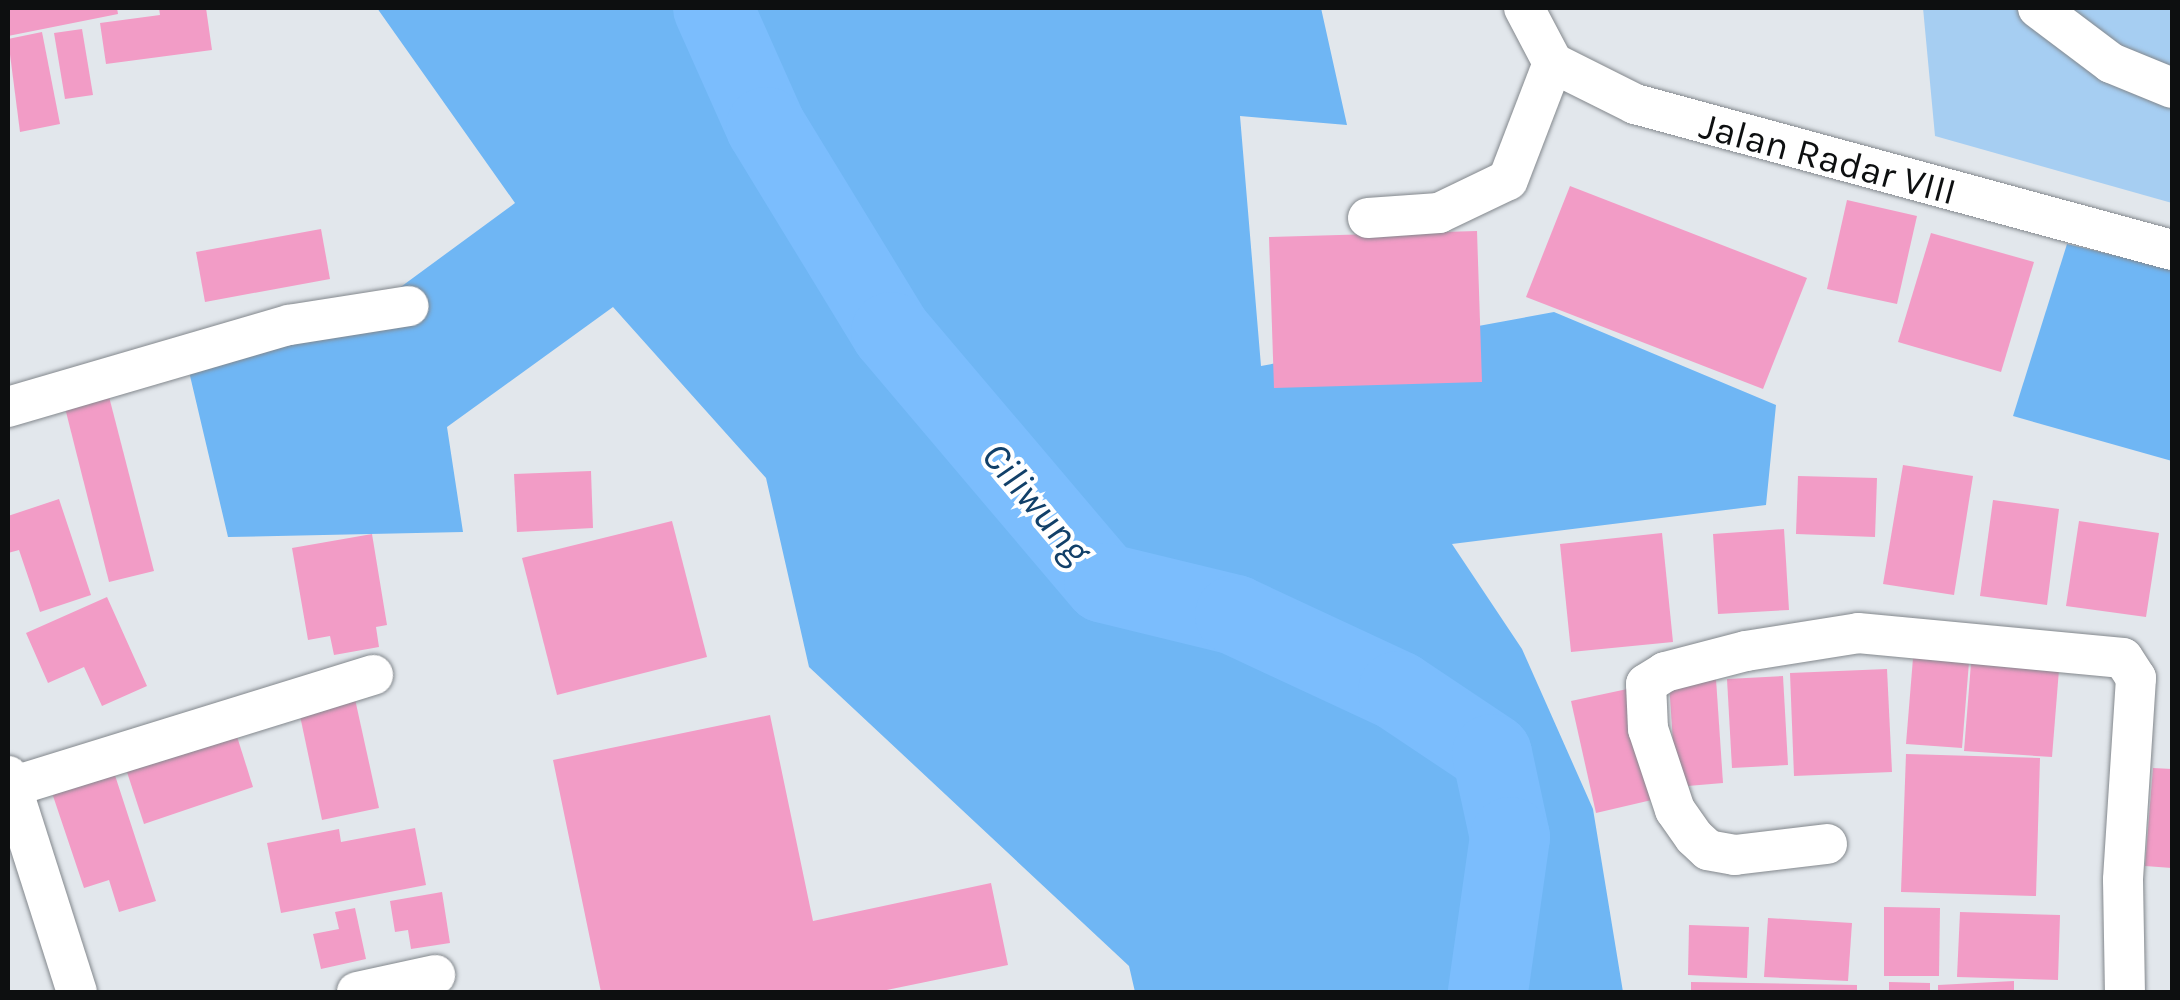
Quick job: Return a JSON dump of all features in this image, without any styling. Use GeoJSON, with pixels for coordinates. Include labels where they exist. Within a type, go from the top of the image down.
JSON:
{"type":"FeatureCollection","features":[{"type":"Feature","properties":{"kind":"street"},"geometry":{"type":"LineString","coordinates":[[1368,218],[1439,213],[1508,180],[1553,62],[1524,8]]}},
{"type":"Feature","properties":{"kind":"street"},"geometry":{"type":"LineString","coordinates":[[2038,8],[2110,63],[2172,88]]}},
{"type":"Feature","properties":{"kind":"street","name":"Jalan Radar VIII"},"geometry":{"type":"LineString","coordinates":[[1553,62],[1635,104],[2172,250]]}},
{"type":"Feature","properties":{"kind":"street"},"geometry":{"type":"LineString","coordinates":[[8,407],[236,339],[353,310],[409,306]]}},
{"type":"Feature","properties":{"kind":"street"},"geometry":{"type":"LineString","coordinates":[[1827,844],[1736,855],[1708,850],[1675,810],[1648,729],[1646,684],[1712,659],[1858,633],[2122,658],[2136,678],[2123,880],[2125,992]]}},
{"type":"Feature","properties":{"kind":"street"},"geometry":{"type":"LineString","coordinates":[[77,992],[9,781],[373,675]]}},
{"type":"Feature","properties":{"kind":"street"},"geometry":{"type":"LineString","coordinates":[[356,992],[435,975]]}},
{"type":"Feature","properties":{"kind":"shaded area"},"geometry":{"type":"Polygon","coordinates":[[[377,8],[1321,8],[1347,125],[1240,116],[1261,366],[1554,312],[1776,405],[1766,505],[1452,544],[1522,649],[1593,809],[1623,992],[1135,992],[1129,966],[809,667],[766,478],[613,307],[447,427],[463,532],[228,537],[187,363],[353,322],[515,203],[377,8]]]}},
{"type":"Feature","properties":{"kind":"shaded area"},"geometry":{"type":"Polygon","coordinates":[[[1923,8],[2172,8],[2172,203],[1935,136],[1923,8]]]}},
{"type":"Feature","properties":{"kind":"shaded area"},"geometry":{"type":"Polygon","coordinates":[[[2067,244],[2172,269],[2172,461],[2013,416],[2067,244]]]}},
{"type":"Feature","properties":{"kind":"building"},"geometry":{"type":"Polygon","coordinates":[[[8,8],[117,8],[118,14],[8,36],[8,8]]]}},
{"type":"Feature","properties":{"kind":"building"},"geometry":{"type":"Polygon","coordinates":[[[159,8],[206,8],[212,50],[106,64],[100,23],[160,15],[159,8]]]}},
{"type":"Feature","properties":{"kind":"building"},"geometry":{"type":"Polygon","coordinates":[[[82,29],[93,95],[65,99],[54,33],[82,29]]]}},
{"type":"Feature","properties":{"kind":"building"},"geometry":{"type":"Polygon","coordinates":[[[42,32],[60,124],[20,132],[8,39],[42,32]]]}},
{"type":"Feature","properties":{"kind":"building"},"geometry":{"type":"Polygon","coordinates":[[[1570,186],[1807,278],[1763,389],[1526,297],[1570,186]]]}},
{"type":"Feature","properties":{"kind":"building"},"geometry":{"type":"Polygon","coordinates":[[[1847,200],[1917,216],[1897,304],[1827,289],[1847,200]]]}},
{"type":"Feature","properties":{"kind":"building"},"geometry":{"type":"Polygon","coordinates":[[[321,229],[330,279],[205,302],[196,252],[321,229]]]}},
{"type":"Feature","properties":{"kind":"building"},"geometry":{"type":"Polygon","coordinates":[[[1477,231],[1482,382],[1274,388],[1269,237],[1477,231]]]}},
{"type":"Feature","properties":{"kind":"building"},"geometry":{"type":"Polygon","coordinates":[[[1931,233],[2034,262],[2001,372],[1898,342],[1931,233]]]}},
{"type":"Feature","properties":{"kind":"building"},"geometry":{"type":"Polygon","coordinates":[[[106,385],[154,571],[109,582],[62,396],[106,385]]]}},
{"type":"Feature","properties":{"kind":"building"},"geometry":{"type":"Polygon","coordinates":[[[1903,465],[1973,476],[1954,595],[1883,584],[1903,465]]]}},
{"type":"Feature","properties":{"kind":"building"},"geometry":{"type":"Polygon","coordinates":[[[591,471],[593,528],[517,532],[514,474],[591,471]]]}},
{"type":"Feature","properties":{"kind":"building"},"geometry":{"type":"Polygon","coordinates":[[[1798,476],[1877,478],[1875,537],[1796,534],[1798,476]]]}},
{"type":"Feature","properties":{"kind":"building"},"geometry":{"type":"Polygon","coordinates":[[[59,499],[91,595],[40,612],[19,550],[8,553],[8,516],[59,499]]]}},
{"type":"Feature","properties":{"kind":"building"},"geometry":{"type":"Polygon","coordinates":[[[1993,500],[2059,509],[2047,605],[1980,596],[1993,500]]]}},
{"type":"Feature","properties":{"kind":"building"},"geometry":{"type":"Polygon","coordinates":[[[672,521],[707,657],[557,695],[522,558],[672,521]]]}},
{"type":"Feature","properties":{"kind":"building"},"geometry":{"type":"Polygon","coordinates":[[[2079,521],[2159,533],[2146,617],[2066,606],[2079,521]]]}},
{"type":"Feature","properties":{"kind":"building"},"geometry":{"type":"Polygon","coordinates":[[[1784,529],[1789,610],[1718,614],[1713,534],[1784,529]]]}},
{"type":"Feature","properties":{"kind":"building"},"geometry":{"type":"Polygon","coordinates":[[[1662,533],[1673,642],[1571,652],[1560,544],[1662,533]]]}},
{"type":"Feature","properties":{"kind":"building"},"geometry":{"type":"Polygon","coordinates":[[[372,534],[387,625],[376,627],[379,647],[334,655],[330,636],[308,640],[292,548],[372,534]]]}},
{"type":"Feature","properties":{"kind":"building"},"geometry":{"type":"Polygon","coordinates":[[[107,597],[147,686],[102,706],[84,667],[48,683],[26,633],[107,597]]]}},
{"type":"Feature","properties":{"kind":"building"},"geometry":{"type":"Polygon","coordinates":[[[1914,646],[1970,650],[1962,748],[1906,744],[1914,646]]]}},
{"type":"Feature","properties":{"kind":"building"},"geometry":{"type":"Polygon","coordinates":[[[1972,651],[2060,657],[2052,757],[1964,751],[1972,651]]]}},
{"type":"Feature","properties":{"kind":"building"},"geometry":{"type":"Polygon","coordinates":[[[1887,669],[1892,772],[1794,776],[1790,673],[1887,669]]]}},
{"type":"Feature","properties":{"kind":"building"},"geometry":{"type":"Polygon","coordinates":[[[1783,676],[1788,765],[1732,768],[1727,679],[1783,676]]]}},
{"type":"Feature","properties":{"kind":"building"},"geometry":{"type":"Polygon","coordinates":[[[1716,679],[1723,783],[1676,787],[1669,682],[1716,679]]]}},
{"type":"Feature","properties":{"kind":"building"},"geometry":{"type":"Polygon","coordinates":[[[1632,688],[1656,799],[1596,813],[1571,701],[1632,688]]]}},
{"type":"Feature","properties":{"kind":"building"},"geometry":{"type":"Polygon","coordinates":[[[355,699],[379,808],[322,820],[299,711],[355,699]]]}},
{"type":"Feature","properties":{"kind":"building"},"geometry":{"type":"Polygon","coordinates":[[[770,715],[813,921],[991,883],[1008,965],[877,992],[601,992],[553,760],[770,715]]]}},
{"type":"Feature","properties":{"kind":"building"},"geometry":{"type":"Polygon","coordinates":[[[234,727],[253,787],[144,824],[124,763],[234,727]]]}},
{"type":"Feature","properties":{"kind":"building"},"geometry":{"type":"Polygon","coordinates":[[[1906,754],[2040,758],[2036,896],[1901,892],[1906,754]]]}},
{"type":"Feature","properties":{"kind":"building"},"geometry":{"type":"Polygon","coordinates":[[[110,760],[156,901],[119,912],[109,880],[84,888],[48,781],[110,760]]]}},
{"type":"Feature","properties":{"kind":"building"},"geometry":{"type":"Polygon","coordinates":[[[2153,768],[2172,769],[2172,868],[2145,866],[2153,768]]]}},
{"type":"Feature","properties":{"kind":"building"},"geometry":{"type":"Polygon","coordinates":[[[415,828],[426,885],[281,913],[267,843],[339,829],[341,842],[415,828]]]}},
{"type":"Feature","properties":{"kind":"building"},"geometry":{"type":"Polygon","coordinates":[[[442,892],[450,943],[411,949],[408,930],[395,932],[390,901],[442,892]]]}},
{"type":"Feature","properties":{"kind":"building"},"geometry":{"type":"Polygon","coordinates":[[[1884,907],[1940,908],[1939,976],[1884,976],[1884,907]]]}},
{"type":"Feature","properties":{"kind":"building"},"geometry":{"type":"Polygon","coordinates":[[[355,908],[366,959],[321,969],[313,934],[339,929],[335,912],[355,908]]]}},
{"type":"Feature","properties":{"kind":"building"},"geometry":{"type":"Polygon","coordinates":[[[1960,912],[2060,915],[2058,980],[1957,977],[1960,912]]]}},
{"type":"Feature","properties":{"kind":"building"},"geometry":{"type":"Polygon","coordinates":[[[1768,918],[1852,923],[1848,981],[1764,977],[1768,918]]]}},
{"type":"Feature","properties":{"kind":"building"},"geometry":{"type":"Polygon","coordinates":[[[1689,925],[1749,927],[1747,978],[1688,975],[1689,925]]]}},
{"type":"Feature","properties":{"kind":"building"},"geometry":{"type":"Polygon","coordinates":[[[2014,981],[2014,992],[1938,992],[1938,985],[2014,981]]]}},
{"type":"Feature","properties":{"kind":"building"},"geometry":{"type":"Polygon","coordinates":[[[1691,982],[1857,985],[1857,992],[1691,992],[1691,982]]]}},
{"type":"Feature","properties":{"kind":"building"},"geometry":{"type":"Polygon","coordinates":[[[1889,982],[1930,983],[1930,992],[1889,992],[1889,982]]]}},
{"type":"Feature","properties":{"kind":"waterway","name":"Ciliwung"},"geometry":{"type":"LineString","coordinates":[[713,8],[766,127],[891,332],[1104,583],[1235,615],[1398,691],[1492,754],[1510,837],[1488,992]]}}]}
